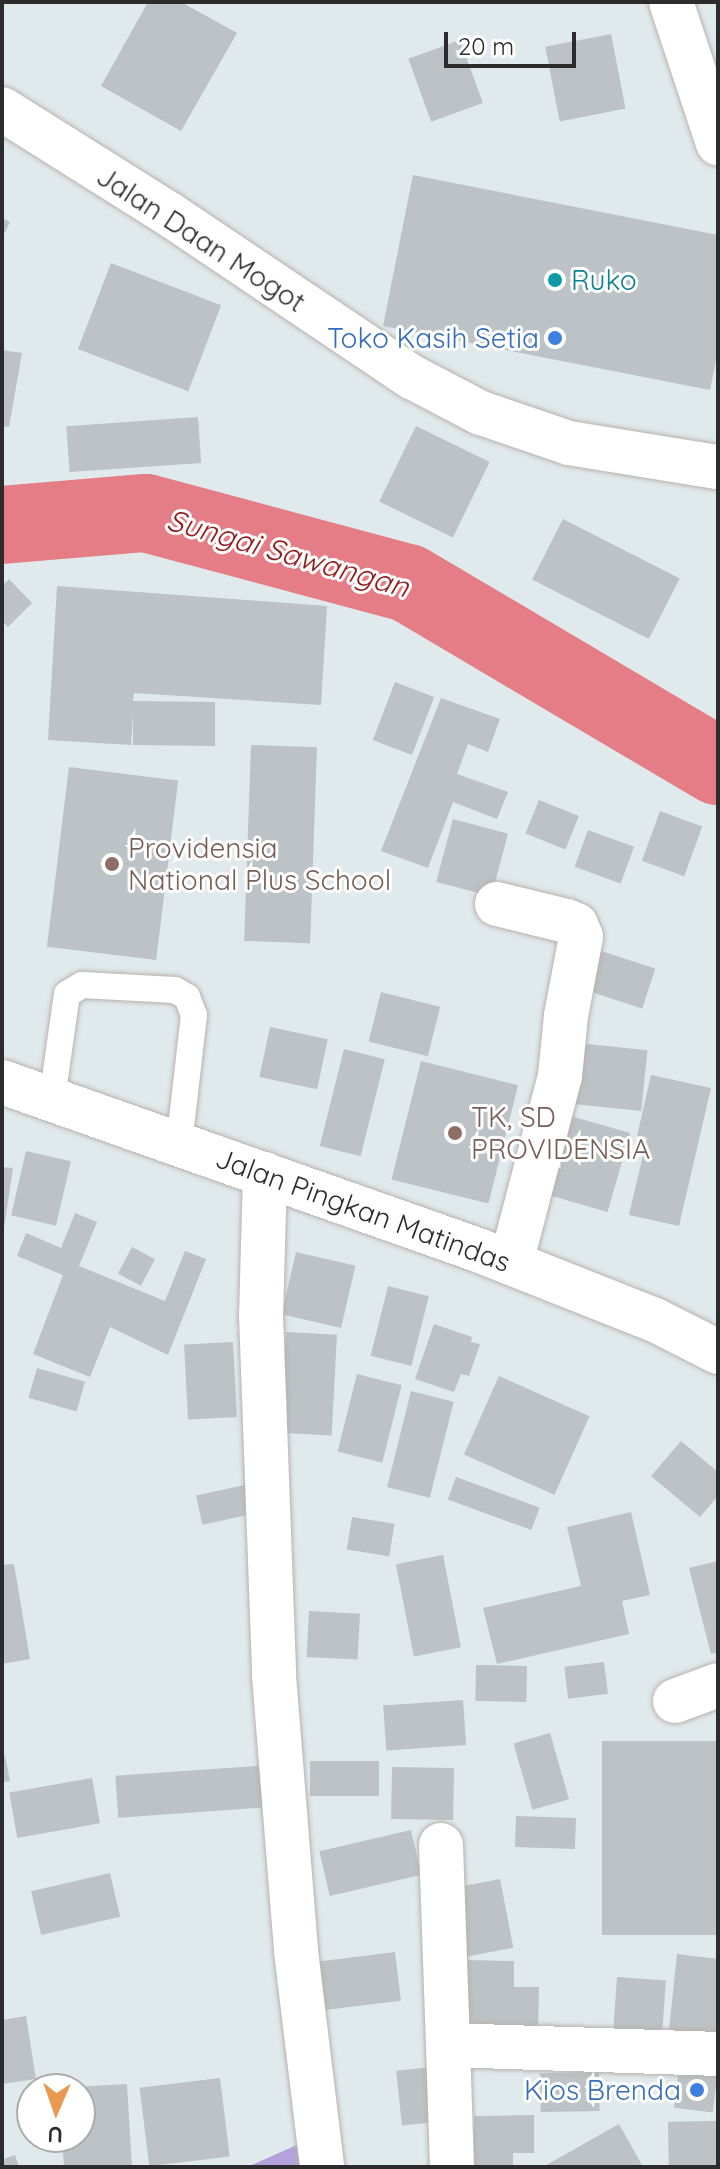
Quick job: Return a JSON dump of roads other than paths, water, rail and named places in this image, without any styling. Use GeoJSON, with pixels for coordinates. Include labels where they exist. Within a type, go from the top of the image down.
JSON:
{"type":"FeatureCollection","features":[{"type":"Feature","properties":{"kind":"street"},"geometry":{"type":"LineString","coordinates":[[671,2],[718,143]]}},
{"type":"Feature","properties":{"kind":"street","name":"Jalan Daan Mogot"},"geometry":{"type":"LineString","coordinates":[[2,109],[169,214],[412,377],[481,413],[569,443],[717,460]]}},
{"type":"Feature","properties":{"kind":"street"},"geometry":{"type":"LineString","coordinates":[[497,904],[567,921],[576,925],[581,937],[566,1016],[560,1076],[511,1263]]}},
{"type":"Feature","properties":{"kind":"street","name":"Jalan Pingkan Matindas"},"geometry":{"type":"LineString","coordinates":[[2,1082],[511,1263],[655,1320],[718,1352]]}},
{"type":"Feature","properties":{"kind":"street"},"geometry":{"type":"LineString","coordinates":[[265,1174],[261,1315],[274,1676],[296,1951],[322,2167]]}},
{"type":"Feature","properties":{"kind":"street"},"geometry":{"type":"LineString","coordinates":[[675,1701],[718,1685]]}},
{"type":"Feature","properties":{"kind":"street"},"geometry":{"type":"LineString","coordinates":[[441,1845],[452,2167]]}},
{"type":"Feature","properties":{"kind":"street"},"geometry":{"type":"LineString","coordinates":[[448,2045],[718,2054]]}},
{"type":"Feature","properties":{"kind":"lane"},"geometry":{"type":"LineString","coordinates":[[52,1099],[67,994],[82,985],[175,990],[187,997],[194,1015],[179,1144]]}},
{"type":"Feature","properties":{"kind":"waterway","name":"Sungai Sawangan"},"geometry":{"type":"LineString","coordinates":[[2,525],[146,513],[408,583],[718,766]]}},
{"type":"Feature","properties":{"kind":"place","name":"Ruko"},"geometry":{"type":"Point","coordinates":[555,280]}},
{"type":"Feature","properties":{"kind":"place","name":"Toko Kasih Setia"},"geometry":{"type":"Point","coordinates":[555,338]}},
{"type":"Feature","properties":{"kind":"place","name":"Providensia National Plus School"},"geometry":{"type":"Point","coordinates":[112,864]}},
{"type":"Feature","properties":{"kind":"place","name":"TK, SD PROVIDENSIA"},"geometry":{"type":"Point","coordinates":[455,1133]}},
{"type":"Feature","properties":{"kind":"place","name":"Kios Brenda"},"geometry":{"type":"Point","coordinates":[697,2090]}}]}
